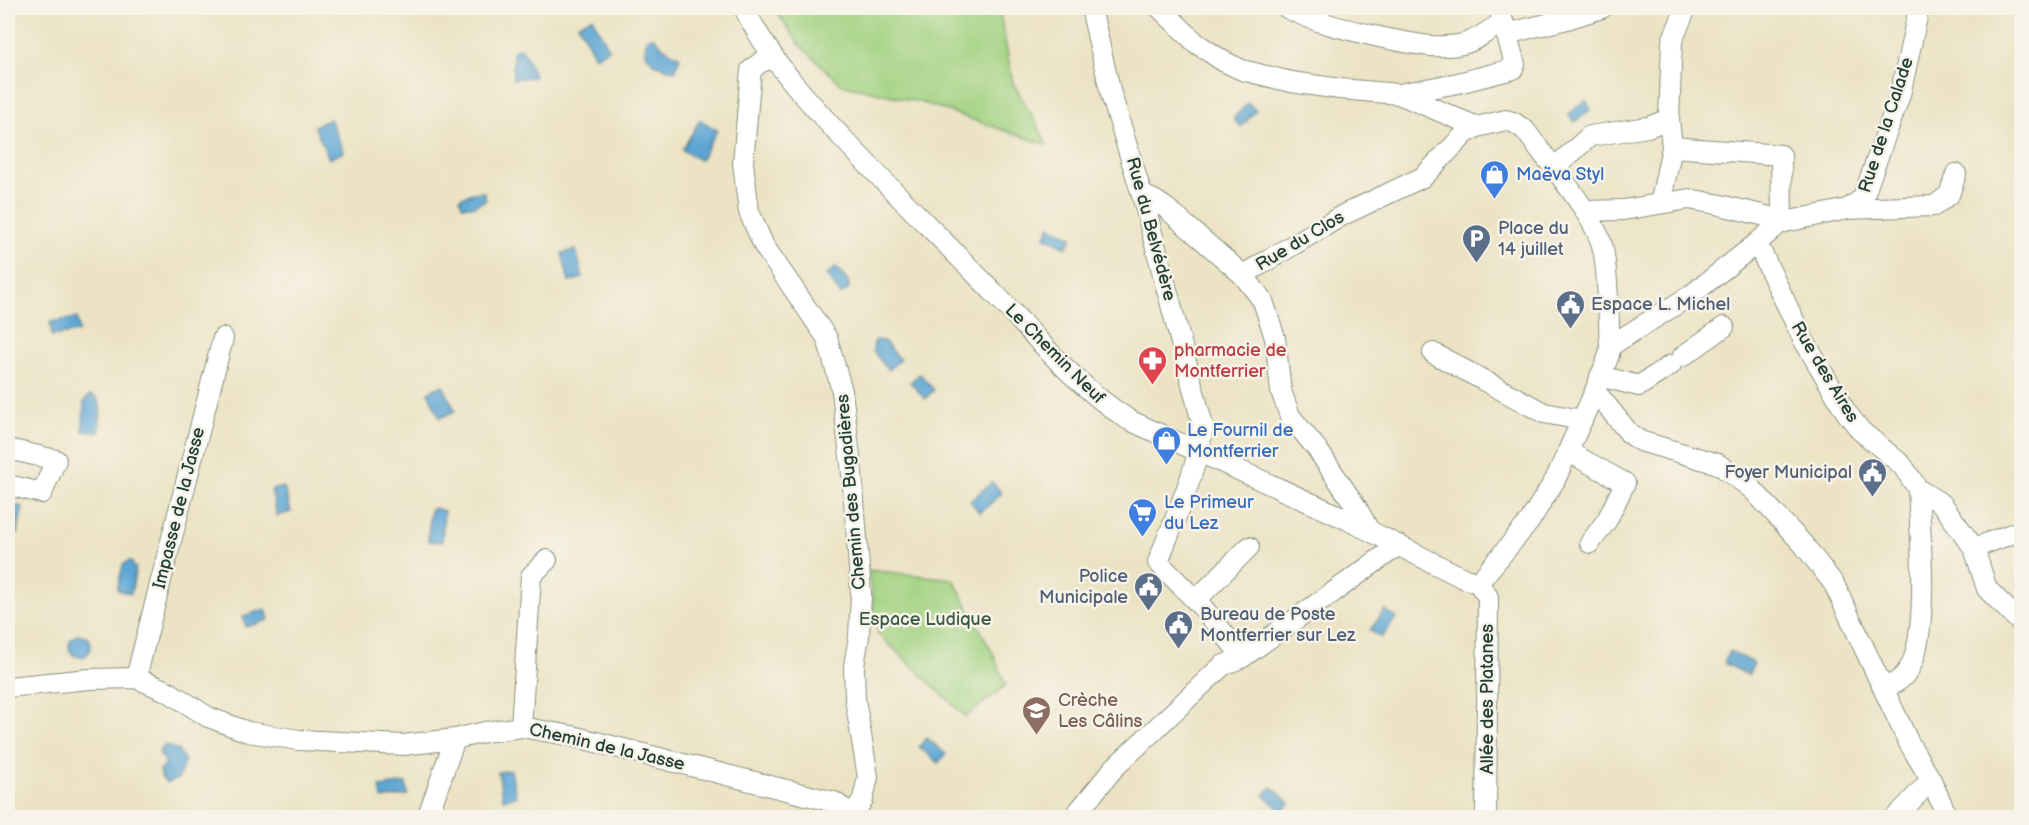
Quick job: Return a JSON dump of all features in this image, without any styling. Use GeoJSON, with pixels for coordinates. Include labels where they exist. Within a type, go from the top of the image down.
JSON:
{"type":"FeatureCollection","features":[{"type":"Feature","properties":{"kind":"street","name":"Le Chemin Neuf"},"geometry":{"type":"LineString","coordinates":[[744,8],[774,58],[810,105],[1085,388],[1108,407],[1129,420],[1399,544],[1463,578],[1484,576]]}},
{"type":"Feature","properties":{"kind":"street","name":"Rue du Belvédère"},"geometry":{"type":"LineString","coordinates":[[1091,8],[1111,94],[1142,195],[1201,414],[1203,426],[1198,452],[1158,562],[1196,600]]}},
{"type":"Feature","properties":{"kind":"street"},"geometry":{"type":"LineString","coordinates":[[1160,8],[1196,43],[1223,61],[1242,70],[1291,82],[1399,94],[1458,83],[1513,69],[1515,64],[1503,21]]}},
{"type":"Feature","properties":{"kind":"street"},"geometry":{"type":"LineString","coordinates":[[1287,8],[1332,27],[1429,47],[1464,44],[1503,21],[1567,20],[1602,8]]}},
{"type":"Feature","properties":{"kind":"street"},"geometry":{"type":"LineString","coordinates":[[1662,203],[1672,147],[1671,40],[1686,8]]}},
{"type":"Feature","properties":{"kind":"street","name":"Rue de la Calade"},"geometry":{"type":"LineString","coordinates":[[1610,346],[1691,295],[1781,223],[1848,209],[1863,198],[1900,95],[1919,8]]}},
{"type":"Feature","properties":{"kind":"street","name":"Chemin des Bugadières"},"geometry":{"type":"LineString","coordinates":[[774,58],[761,62],[751,70],[743,163],[749,212],[764,246],[827,338],[842,391],[852,473],[861,594],[859,636],[854,666],[855,699],[868,777],[856,816]]}},
{"type":"Feature","properties":{"kind":"street"},"geometry":{"type":"LineString","coordinates":[[1399,94],[1477,127],[1499,121],[1513,122],[1525,130],[1585,211],[1598,234],[1602,248],[1610,346],[1598,383],[1569,452],[1540,507],[1484,576]]}},
{"type":"Feature","properties":{"kind":"street"},"geometry":{"type":"LineString","coordinates":[[1553,169],[1590,135],[1648,127],[1670,119]]}},
{"type":"Feature","properties":{"kind":"street","name":"Rue du Clos"},"geometry":{"type":"LineString","coordinates":[[1369,530],[1330,469],[1290,416],[1281,391],[1275,338],[1263,301],[1243,275],[1342,215],[1423,177],[1466,133],[1477,127]]}},
{"type":"Feature","properties":{"kind":"street"},"geometry":{"type":"LineString","coordinates":[[1585,211],[1623,210],[1689,199],[1766,216],[1781,223],[1781,155],[1672,147]]}},
{"type":"Feature","properties":{"kind":"street"},"geometry":{"type":"LineString","coordinates":[[1848,209],[1934,206],[1949,195],[1956,174]]}},
{"type":"Feature","properties":{"kind":"street"},"geometry":{"type":"LineString","coordinates":[[1142,195],[1166,208],[1243,275]]}},
{"type":"Feature","properties":{"kind":"street","name":"Rue des Aires"},"geometry":{"type":"LineString","coordinates":[[1757,243],[1803,339],[1846,412],[1861,431],[1902,465],[1918,489],[1942,504],[1974,548],[1987,589],[2022,624]]}},
{"type":"Feature","properties":{"kind":"street"},"geometry":{"type":"LineString","coordinates":[[1598,383],[1639,386],[1724,327]]}},
{"type":"Feature","properties":{"kind":"street","name":"Impasse de la Jasse"},"geometry":{"type":"LineString","coordinates":[[136,678],[223,338]]}},
{"type":"Feature","properties":{"kind":"street"},"geometry":{"type":"LineString","coordinates":[[1433,353],[1544,412],[1582,420]]}},
{"type":"Feature","properties":{"kind":"street"},"geometry":{"type":"LineString","coordinates":[[1598,383],[1629,434],[1640,441],[1718,464],[1752,489],[1803,544],[1834,584],[1909,743],[1931,780],[1948,818]]}},
{"type":"Feature","properties":{"kind":"street"},"geometry":{"type":"LineString","coordinates":[[8,449],[56,460],[42,493],[8,485]]}},
{"type":"Feature","properties":{"kind":"street"},"geometry":{"type":"LineString","coordinates":[[1569,452],[1625,483],[1607,520],[1590,543]]}},
{"type":"Feature","properties":{"kind":"street"},"geometry":{"type":"LineString","coordinates":[[1884,689],[1899,681],[1909,670],[1917,649],[1922,599],[1918,489]]}},
{"type":"Feature","properties":{"kind":"street"},"geometry":{"type":"LineString","coordinates":[[1974,548],[2022,530]]}},
{"type":"Feature","properties":{"kind":"street"},"geometry":{"type":"LineString","coordinates":[[1073,818],[1114,768],[1222,666],[1243,657],[1399,544]]}},
{"type":"Feature","properties":{"kind":"street"},"geometry":{"type":"LineString","coordinates":[[1243,657],[1196,600],[1249,547]]}},
{"type":"Feature","properties":{"kind":"street"},"geometry":{"type":"LineString","coordinates":[[521,727],[531,576],[547,560]]}},
{"type":"Feature","properties":{"kind":"street","name":"Allée des Platanes"},"geometry":{"type":"LineString","coordinates":[[1484,576],[1488,597],[1486,818]]}},
{"type":"Feature","properties":{"kind":"street","name":"Chemin de la Jasse"},"geometry":{"type":"LineString","coordinates":[[8,687],[88,679],[136,678],[169,692],[208,717],[248,732],[299,740],[393,744],[455,739],[521,727],[572,736],[834,802],[856,816]]}},
{"type":"Feature","properties":{"kind":"street"},"geometry":{"type":"LineString","coordinates":[[427,818],[455,739]]}},
{"type":"Feature","properties":{"kind":"street"},"geometry":{"type":"LineString","coordinates":[[1895,818],[1931,780]]}},
{"type":"Feature","properties":{"kind":"green space"},"geometry":{"type":"Polygon","coordinates":[[[774,8],[999,8],[1013,83],[1047,145],[927,104],[841,84],[800,45],[774,8]]]}},
{"type":"Feature","properties":{"kind":"green space","name":"Espace Ludique"},"geometry":{"type":"Polygon","coordinates":[[[868,570],[953,579],[996,659],[993,654],[1006,685],[966,717],[878,634],[868,570]]]}},
{"type":"Feature","properties":{"kind":"water"},"geometry":{"type":"Polygon","coordinates":[[[592,17],[609,49],[595,57],[578,24],[592,17]]]}},
{"type":"Feature","properties":{"kind":"water"},"geometry":{"type":"Polygon","coordinates":[[[654,37],[664,48],[680,57],[675,71],[654,64],[645,52],[646,39],[654,37]]]}},
{"type":"Feature","properties":{"kind":"water"},"geometry":{"type":"Polygon","coordinates":[[[517,48],[523,50],[533,77],[513,79],[513,53],[517,48]]]}},
{"type":"Feature","properties":{"kind":"water"},"geometry":{"type":"Polygon","coordinates":[[[1586,101],[1591,109],[1575,122],[1568,114],[1586,101]]]}},
{"type":"Feature","properties":{"kind":"water"},"geometry":{"type":"Polygon","coordinates":[[[1248,103],[1256,110],[1241,127],[1233,119],[1248,103]]]}},
{"type":"Feature","properties":{"kind":"water"},"geometry":{"type":"Polygon","coordinates":[[[330,119],[344,152],[329,159],[314,126],[330,119]]]}},
{"type":"Feature","properties":{"kind":"water"},"geometry":{"type":"Polygon","coordinates":[[[700,120],[717,130],[700,160],[682,150],[700,120]]]}},
{"type":"Feature","properties":{"kind":"water"},"geometry":{"type":"Polygon","coordinates":[[[484,192],[486,200],[474,206],[462,206],[460,198],[472,193],[484,192]]]}},
{"type":"Feature","properties":{"kind":"water"},"geometry":{"type":"Polygon","coordinates":[[[1050,226],[1072,237],[1067,247],[1045,237],[1050,226]]]}},
{"type":"Feature","properties":{"kind":"water"},"geometry":{"type":"Polygon","coordinates":[[[576,250],[583,278],[569,282],[562,253],[576,250]]]}},
{"type":"Feature","properties":{"kind":"water"},"geometry":{"type":"Polygon","coordinates":[[[836,267],[849,283],[849,289],[841,295],[826,275],[836,267]]]}},
{"type":"Feature","properties":{"kind":"water"},"geometry":{"type":"Polygon","coordinates":[[[77,318],[79,332],[52,336],[50,322],[77,318]]]}},
{"type":"Feature","properties":{"kind":"water"},"geometry":{"type":"Polygon","coordinates":[[[876,340],[884,341],[900,360],[888,370],[873,351],[876,340]]]}},
{"type":"Feature","properties":{"kind":"water"},"geometry":{"type":"Polygon","coordinates":[[[920,374],[934,390],[925,399],[910,382],[920,374]]]}},
{"type":"Feature","properties":{"kind":"water"},"geometry":{"type":"Polygon","coordinates":[[[443,385],[455,411],[440,418],[428,392],[443,385]]]}},
{"type":"Feature","properties":{"kind":"water"},"geometry":{"type":"Polygon","coordinates":[[[90,395],[98,400],[100,405],[99,432],[83,431],[84,401],[90,395]]]}},
{"type":"Feature","properties":{"kind":"water"},"geometry":{"type":"Polygon","coordinates":[[[992,482],[1002,493],[980,513],[970,501],[992,482]]]}},
{"type":"Feature","properties":{"kind":"water"},"geometry":{"type":"Polygon","coordinates":[[[284,487],[291,512],[277,516],[271,490],[284,487]]]}},
{"type":"Feature","properties":{"kind":"water"},"geometry":{"type":"Polygon","coordinates":[[[8,504],[23,507],[17,534],[8,532],[8,504]]]}},
{"type":"Feature","properties":{"kind":"water"},"geometry":{"type":"Polygon","coordinates":[[[434,508],[444,511],[442,542],[428,541],[430,510],[434,508]]]}},
{"type":"Feature","properties":{"kind":"water"},"geometry":{"type":"Polygon","coordinates":[[[128,561],[132,562],[133,567],[136,568],[131,594],[117,590],[123,565],[128,561]]]}},
{"type":"Feature","properties":{"kind":"water"},"geometry":{"type":"Polygon","coordinates":[[[266,609],[269,620],[246,627],[243,616],[266,609]]]}},
{"type":"Feature","properties":{"kind":"water"},"geometry":{"type":"Polygon","coordinates":[[[1385,610],[1396,618],[1381,638],[1370,630],[1385,610]]]}},
{"type":"Feature","properties":{"kind":"water"},"geometry":{"type":"Polygon","coordinates":[[[76,635],[84,635],[91,642],[91,650],[84,657],[76,657],[69,650],[69,642],[76,635]]]}},
{"type":"Feature","properties":{"kind":"water"},"geometry":{"type":"Polygon","coordinates":[[[1730,651],[1754,663],[1748,675],[1724,663],[1730,651]]]}},
{"type":"Feature","properties":{"kind":"water"},"geometry":{"type":"Polygon","coordinates":[[[927,738],[946,754],[938,763],[919,747],[927,738]]]}},
{"type":"Feature","properties":{"kind":"water"},"geometry":{"type":"Polygon","coordinates":[[[165,745],[178,750],[185,761],[178,779],[168,783],[164,781],[160,772],[165,766],[165,759],[161,757],[159,751],[165,745]]]}},
{"type":"Feature","properties":{"kind":"water"},"geometry":{"type":"Polygon","coordinates":[[[511,770],[516,797],[503,799],[498,772],[511,770]]]}},
{"type":"Feature","properties":{"kind":"water"},"geometry":{"type":"Polygon","coordinates":[[[406,783],[408,795],[382,799],[380,787],[406,783]]]}},
{"type":"Feature","properties":{"kind":"water"},"geometry":{"type":"Polygon","coordinates":[[[1272,787],[1290,803],[1282,812],[1264,795],[1272,787]]]}},
{"type":"Feature","properties":{"kind":"place","name":"Maëva Styl"},"geometry":{"type":"Point","coordinates":[1495,200]}},
{"type":"Feature","properties":{"kind":"place","name":"Place du 14 juillet"},"geometry":{"type":"Point","coordinates":[1477,264]}},
{"type":"Feature","properties":{"kind":"place","name":"Espace L. Michel"},"geometry":{"type":"Point","coordinates":[1570,330]}},
{"type":"Feature","properties":{"kind":"place","name":"pharmacie de Montferrier"},"geometry":{"type":"Point","coordinates":[1153,386]}},
{"type":"Feature","properties":{"kind":"place","name":"Le Fournil de Montferrier"},"geometry":{"type":"Point","coordinates":[1166,466]}},
{"type":"Feature","properties":{"kind":"place","name":"Foyer Municipal"},"geometry":{"type":"Point","coordinates":[1873,498]}},
{"type":"Feature","properties":{"kind":"place","name":"Le Primeur du Lez"},"geometry":{"type":"Point","coordinates":[1143,538]}},
{"type":"Feature","properties":{"kind":"place","name":"Police Municipale"},"geometry":{"type":"Point","coordinates":[1149,612]}},
{"type":"Feature","properties":{"kind":"place","name":"Bureau de Poste Montferrier sur Lez"},"geometry":{"type":"Point","coordinates":[1179,650]}},
{"type":"Feature","properties":{"kind":"place","name":"Crèche Les Câlins"},"geometry":{"type":"Point","coordinates":[1037,736]}}]}
